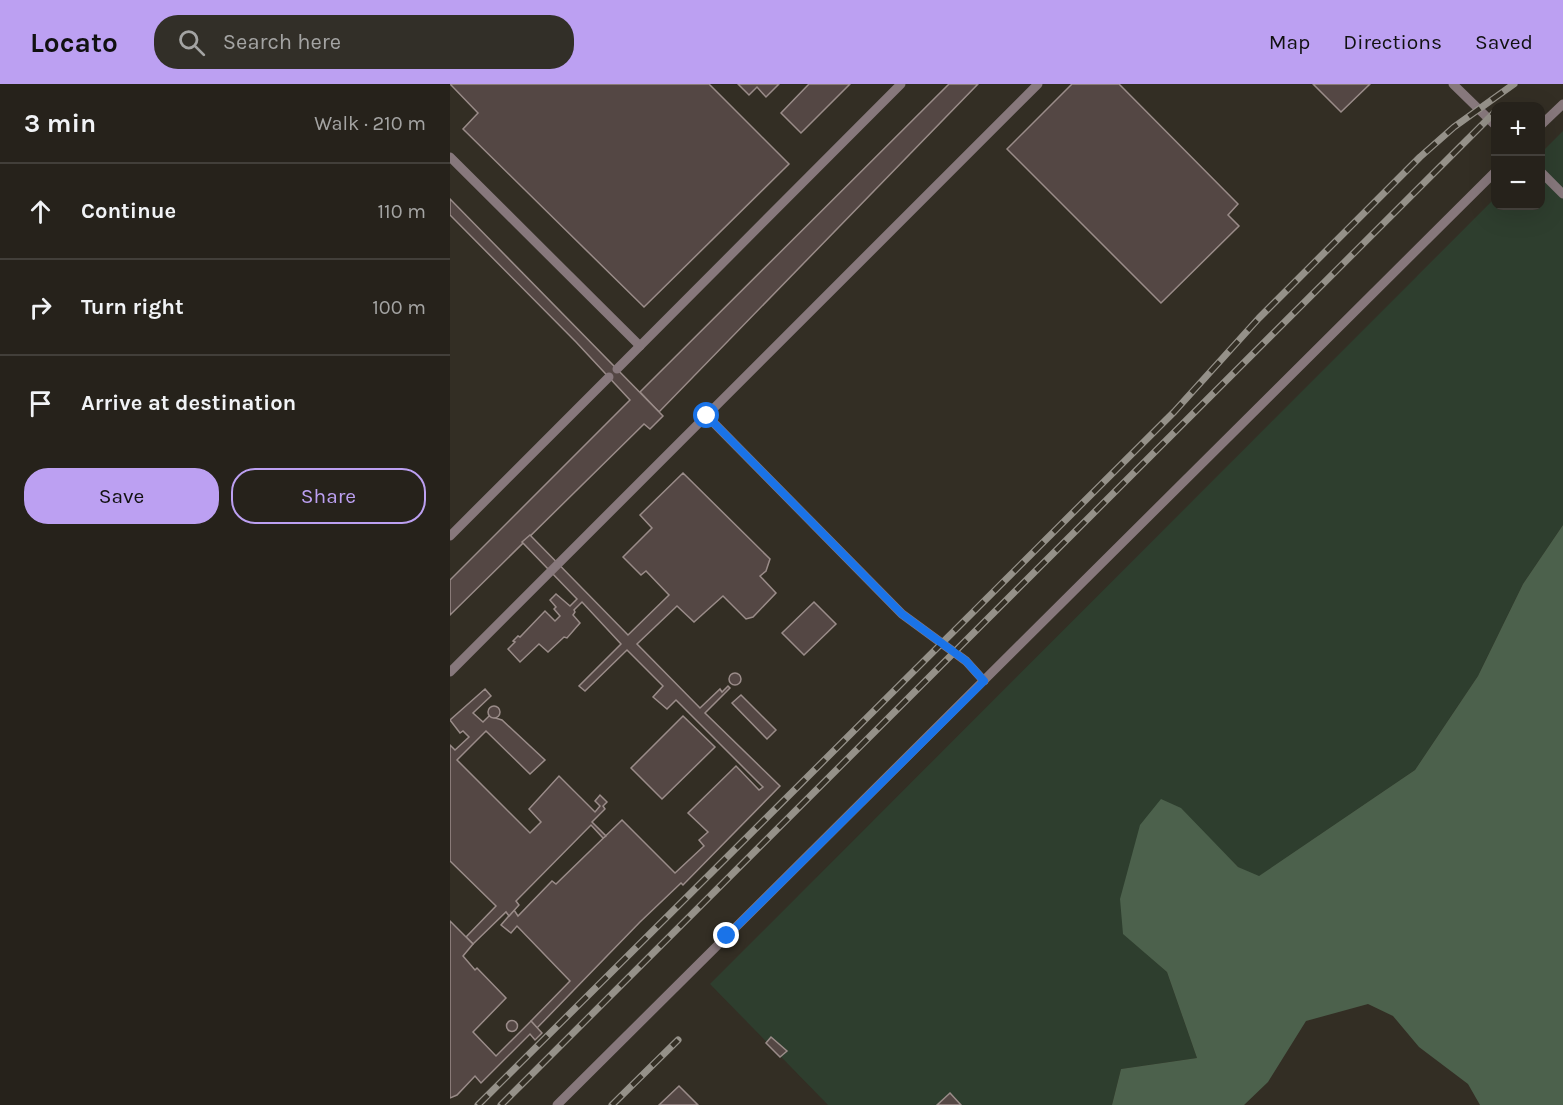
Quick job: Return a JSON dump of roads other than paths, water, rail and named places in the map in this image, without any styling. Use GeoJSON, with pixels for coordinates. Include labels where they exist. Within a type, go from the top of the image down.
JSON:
{"type":"FeatureCollection","features":[{"type":"Feature","properties":{"kind":"lane"},"geometry":{"type":"LineString","coordinates":[[617,369],[901,84]]}},
{"type":"Feature","properties":{"kind":"lane"},"geometry":{"type":"LineString","coordinates":[[450,672],[1038,84]]}},
{"type":"Feature","properties":{"kind":"lane"},"geometry":{"type":"LineString","coordinates":[[1453,84],[1491,121]]}},
{"type":"Feature","properties":{"kind":"lane"},"geometry":{"type":"LineString","coordinates":[[1545,121],[1563,104]]}},
{"type":"Feature","properties":{"kind":"lane"},"geometry":{"type":"LineString","coordinates":[[450,157],[640,346]]}},
{"type":"Feature","properties":{"kind":"lane"},"geometry":{"type":"LineString","coordinates":[[557,1105],[1491,176]]}},
{"type":"Feature","properties":{"kind":"lane"},"geometry":{"type":"LineString","coordinates":[[1545,176],[1563,194]]}},
{"type":"Feature","properties":{"kind":"lane"},"geometry":{"type":"LineString","coordinates":[[450,536],[609,377]]}},
{"type":"Feature","properties":{"kind":"lane"},"geometry":{"type":"LineString","coordinates":[[707,416],[902,614],[966,661],[984,681]]}},
{"type":"Feature","properties":{"kind":"railway"},"geometry":{"type":"LineString","coordinates":[[478,1105],[1174,412],[1259,318],[1420,157],[1454,127],[1514,84]]}},
{"type":"Feature","properties":{"kind":"railway"},"geometry":{"type":"LineString","coordinates":[[501,1105],[1491,116]]}},
{"type":"Feature","properties":{"kind":"railway"},"geometry":{"type":"LineString","coordinates":[[612,1105],[678,1040]]}}]}
